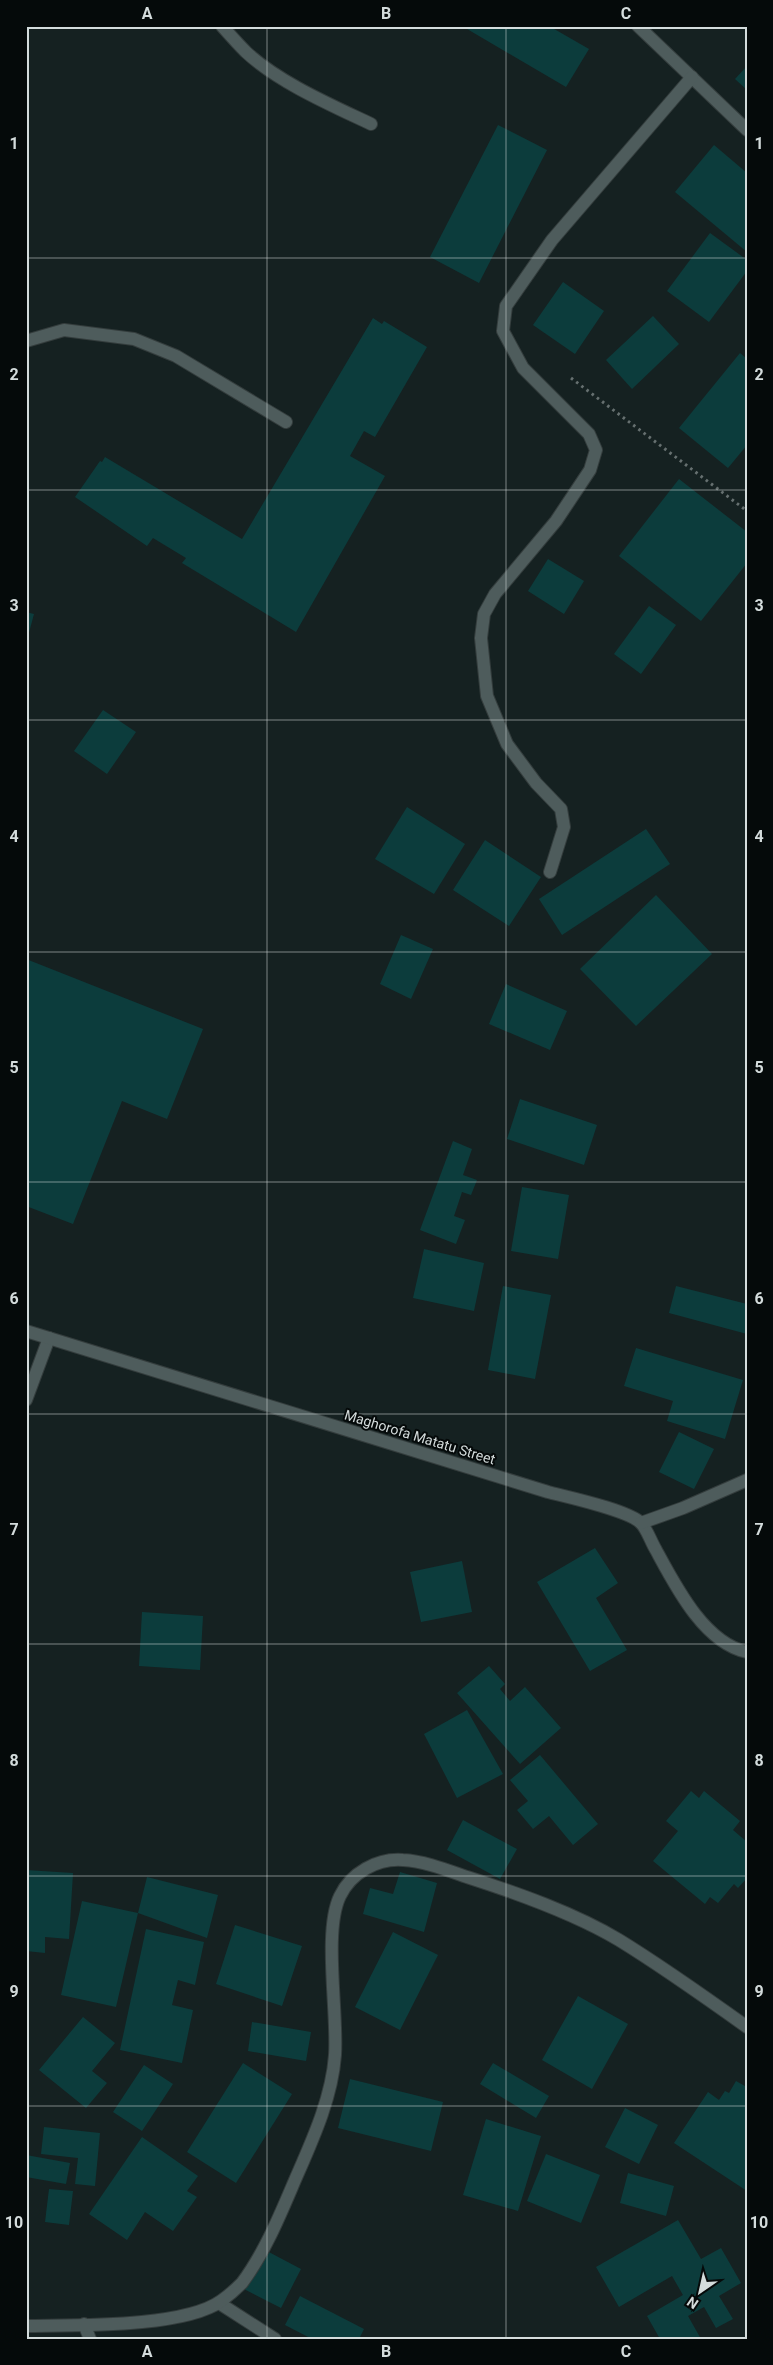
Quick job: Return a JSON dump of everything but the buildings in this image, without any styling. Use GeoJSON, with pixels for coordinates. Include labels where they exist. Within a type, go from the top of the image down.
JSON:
{"type":"FeatureCollection","features":[{"type":"Feature","properties":{"kind":"street"},"geometry":{"type":"LineString","coordinates":[[222,26],[247,53],[278,75],[320,100],[371,124]]}},
{"type":"Feature","properties":{"kind":"street"},"geometry":{"type":"LineString","coordinates":[[638,26],[747,130]]}},
{"type":"Feature","properties":{"kind":"street"},"geometry":{"type":"LineString","coordinates":[[550,872],[564,827],[560,809],[536,783],[507,744],[487,696],[481,638],[484,614],[495,594],[556,521],[590,470],[596,450],[589,434],[523,368],[503,331],[506,306],[552,240],[692,77]]}},
{"type":"Feature","properties":{"kind":"street"},"geometry":{"type":"LineString","coordinates":[[26,341],[64,330],[134,339],[176,356],[286,422]]}},
{"type":"Feature","properties":{"kind":"street","name":"Maghorofa Matatu Street"},"geometry":{"type":"LineString","coordinates":[[26,1331],[548,1492],[608,1508],[641,1523]]}},
{"type":"Feature","properties":{"kind":"street"},"geometry":{"type":"LineString","coordinates":[[26,1400],[49,1338]]}},
{"type":"Feature","properties":{"kind":"street"},"geometry":{"type":"LineString","coordinates":[[747,1480],[683,1508],[641,1523],[690,1608],[714,1634],[737,1650],[747,1652]]}},
{"type":"Feature","properties":{"kind":"street"},"geometry":{"type":"LineString","coordinates":[[26,2326],[135,2322],[187,2315],[219,2303],[240,2285],[279,2217],[329,2092],[335,2055],[332,1932],[339,1897],[354,1874],[378,1864],[402,1860],[446,1870],[554,1909],[616,1938],[672,1974],[747,2027]]}},
{"type":"Feature","properties":{"kind":"street"},"geometry":{"type":"LineString","coordinates":[[219,2303],[275,2339]]}},
{"type":"Feature","properties":{"kind":"street"},"geometry":{"type":"LineString","coordinates":[[84,2324],[90,2339]]}},
{"type":"Feature","properties":{"kind":"path"},"geometry":{"type":"LineString","coordinates":[[568,376],[747,511]]}}]}
